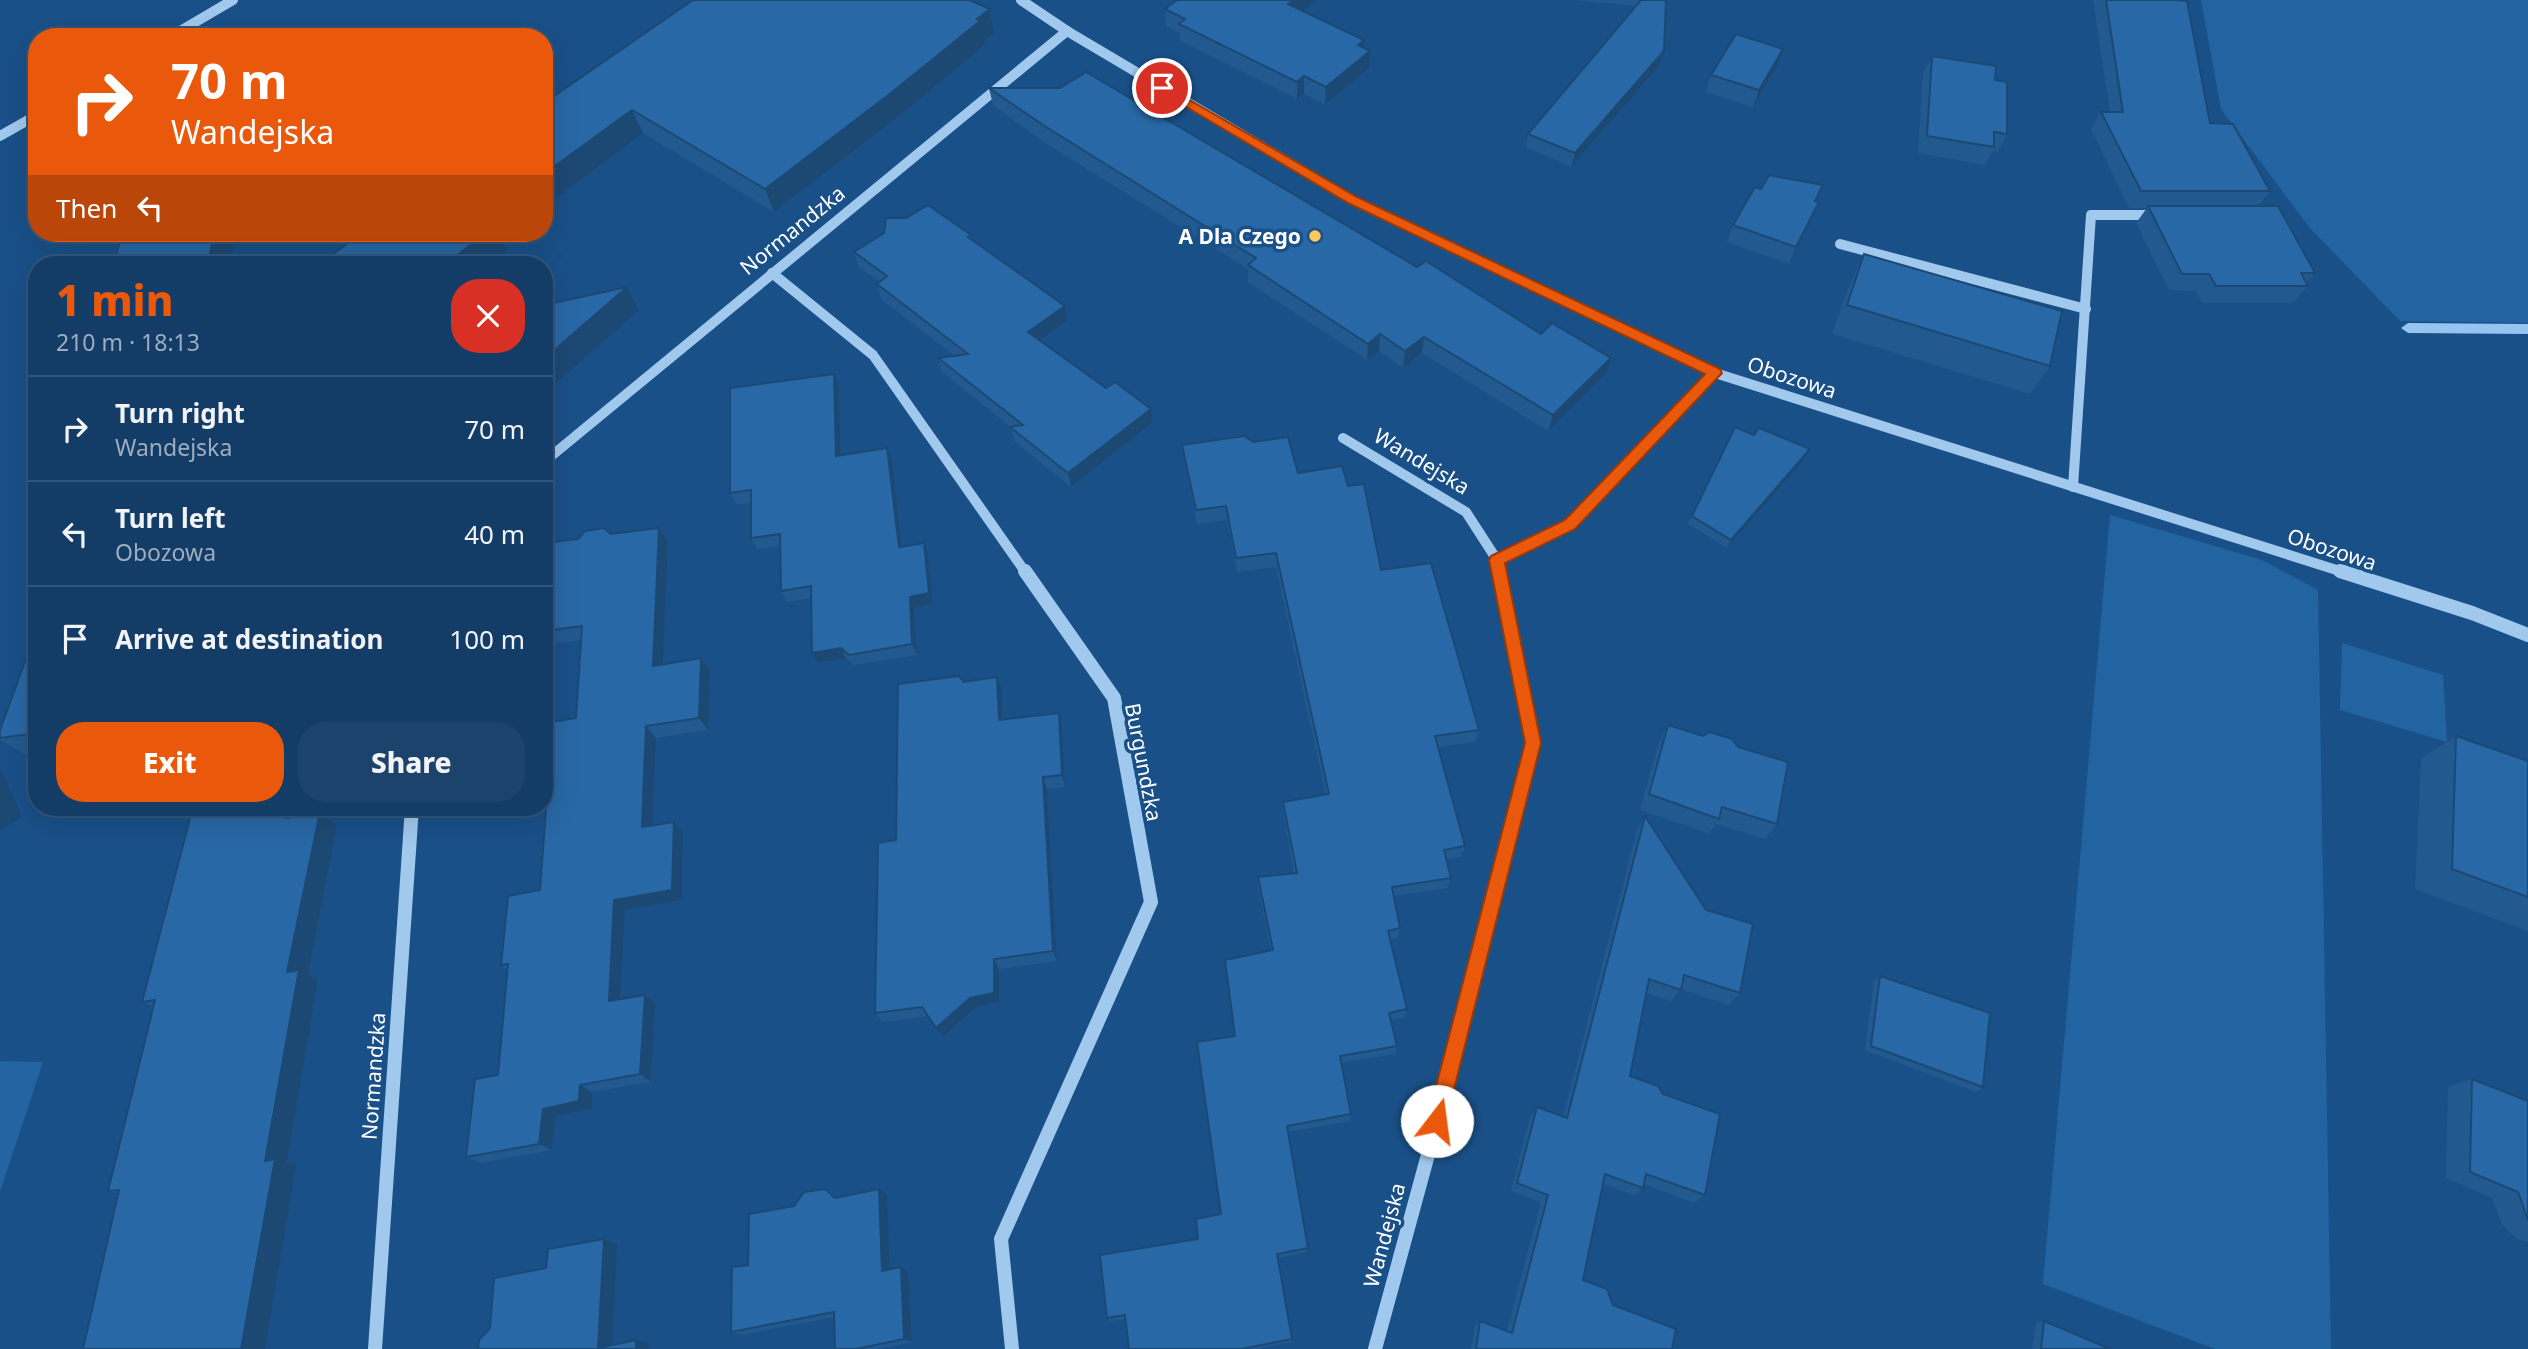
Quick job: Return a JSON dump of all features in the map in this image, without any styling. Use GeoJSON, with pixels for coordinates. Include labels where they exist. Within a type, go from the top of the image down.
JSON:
{"type":"FeatureCollection","features":[{"type":"Feature","properties":{"kind":"street"},"geometry":{"type":"LineString","coordinates":[[185,28],[233,0]]}},
{"type":"Feature","properties":{"kind":"street","name":"Obozowa"},"geometry":{"type":"LineString","coordinates":[[1021,0],[1067,31],[1352,200],[1715,373],[2472,613],[2528,635]]}},
{"type":"Feature","properties":{"kind":"street","name":"Normandzka"},"geometry":{"type":"LineString","coordinates":[[553,455],[1067,31]]}},
{"type":"Feature","properties":{"kind":"street"},"geometry":{"type":"LineString","coordinates":[[0,136],[28,120]]}},
{"type":"Feature","properties":{"kind":"street"},"geometry":{"type":"LineString","coordinates":[[2073,487],[2091,215],[2174,215]]}},
{"type":"Feature","properties":{"kind":"street"},"geometry":{"type":"LineString","coordinates":[[1840,244],[2086,309]]}},
{"type":"Feature","properties":{"kind":"street","name":"Burgundzka"},"geometry":{"type":"LineString","coordinates":[[772,273],[873,355],[1114,698],[1151,902],[1001,1239],[1012,1349]]}},
{"type":"Feature","properties":{"kind":"street"},"geometry":{"type":"LineString","coordinates":[[1497,560],[1570,524],[1715,373]]}},
{"type":"Feature","properties":{"kind":"street","name":"Wandejska"},"geometry":{"type":"LineString","coordinates":[[1343,438],[1466,512],[1497,560],[1533,743],[1465,1019],[1375,1349]]}},
{"type":"Feature","properties":{"kind":"street","name":"Normandzka"},"geometry":{"type":"LineString","coordinates":[[375,1349],[411,816]]}},
{"type":"Feature","properties":{"kind":"shaded area"},"geometry":{"type":"Polygon","coordinates":[[[2201,0],[2528,0],[2528,323],[2400,321],[2309,227],[2221,109],[2201,0]]]}},
{"type":"Feature","properties":{"kind":"shaded area"},"geometry":{"type":"Polygon","coordinates":[[[2110,515],[2262,560],[2318,590],[2331,1349],[2215,1349],[2043,1284],[2110,515]]]}},
{"type":"Feature","properties":{"kind":"shaded area"},"geometry":{"type":"Polygon","coordinates":[[[2342,643],[2443,675],[2447,742],[2340,710],[2342,643]]]}},
{"type":"Feature","properties":{"kind":"shaded area"},"geometry":{"type":"Polygon","coordinates":[[[0,1061],[43,1062],[0,1192],[0,1061]]]}},
{"type":"Feature","properties":{"kind":"building"},"geometry":{"type":"Polygon","coordinates":[[[693,0],[969,0],[990,9],[977,19],[980,21],[891,93],[765,189],[632,110],[553,167],[553,97],[693,0]]]}},
{"type":"Feature","properties":{"kind":"building"},"geometry":{"type":"Polygon","coordinates":[[[1177,0],[1294,0],[1288,4],[1364,40],[1358,45],[1370,51],[1326,87],[1304,76],[1297,82],[1179,24],[1185,19],[1165,9],[1177,0]]]}},
{"type":"Feature","properties":{"kind":"building"},"geometry":{"type":"Polygon","coordinates":[[[1641,0],[1666,0],[1664,51],[1575,153],[1528,134],[1641,0]]]}},
{"type":"Feature","properties":{"kind":"building"},"geometry":{"type":"Polygon","coordinates":[[[2106,0],[2187,1],[2210,123],[2233,124],[2270,191],[2141,191],[2101,112],[2123,112],[2106,0]]]}},
{"type":"Feature","properties":{"kind":"building"},"geometry":{"type":"Polygon","coordinates":[[[1736,34],[1783,49],[1759,90],[1711,75],[1736,34]]]}},
{"type":"Feature","properties":{"kind":"building"},"geometry":{"type":"Polygon","coordinates":[[[1932,56],[1996,66],[1995,80],[2007,82],[2007,134],[1994,132],[1994,147],[1927,136],[1932,56]]]}},
{"type":"Feature","properties":{"kind":"building"},"geometry":{"type":"Polygon","coordinates":[[[1086,72],[1417,267],[1426,261],[1541,334],[1552,323],[1611,358],[1553,415],[1424,337],[1405,351],[1380,334],[1368,344],[1248,265],[1256,258],[1043,125],[989,88],[1060,88],[1086,72]]]}},
{"type":"Feature","properties":{"kind":"building"},"geometry":{"type":"Polygon","coordinates":[[[1769,175],[1823,185],[1815,201],[1819,202],[1796,247],[1733,225],[1755,187],[1761,189],[1769,175]]]}},
{"type":"Feature","properties":{"kind":"building"},"geometry":{"type":"Polygon","coordinates":[[[928,205],[1065,306],[1028,332],[1106,388],[1115,382],[1151,409],[1068,473],[1010,427],[1023,425],[938,358],[968,354],[877,284],[887,276],[854,252],[884,233],[886,218],[906,218],[928,205]]]}},
{"type":"Feature","properties":{"kind":"building"},"geometry":{"type":"Polygon","coordinates":[[[2148,206],[2278,206],[2315,273],[2301,273],[2308,286],[2216,286],[2209,274],[2182,274],[2148,206]]]}},
{"type":"Feature","properties":{"kind":"building"},"geometry":{"type":"Polygon","coordinates":[[[120,242],[212,242],[210,256],[116,256],[120,242]]]}},
{"type":"Feature","properties":{"kind":"building"},"geometry":{"type":"Polygon","coordinates":[[[350,242],[474,242],[456,256],[330,256],[350,242]]]}},
{"type":"Feature","properties":{"kind":"building"},"geometry":{"type":"Polygon","coordinates":[[[1864,254],[2062,311],[2050,366],[1847,305],[1864,254]]]}},
{"type":"Feature","properties":{"kind":"building"},"geometry":{"type":"Polygon","coordinates":[[[627,287],[553,351],[553,303],[627,287]]]}},
{"type":"Feature","properties":{"kind":"building"},"geometry":{"type":"Polygon","coordinates":[[[834,374],[836,456],[887,448],[899,547],[924,543],[929,593],[910,597],[912,644],[849,655],[841,648],[812,653],[811,586],[781,591],[780,534],[751,538],[751,490],[730,493],[730,388],[834,374]]]}},
{"type":"Feature","properties":{"kind":"building"},"geometry":{"type":"Polygon","coordinates":[[[1735,427],[1754,435],[1759,428],[1810,449],[1731,540],[1692,516],[1735,427]]]}},
{"type":"Feature","properties":{"kind":"building"},"geometry":{"type":"Polygon","coordinates":[[[1244,436],[1253,442],[1288,437],[1298,473],[1342,466],[1348,486],[1364,484],[1381,570],[1431,563],[1479,730],[1435,736],[1465,846],[1444,850],[1451,878],[1392,887],[1400,928],[1388,931],[1407,1009],[1389,1013],[1397,1046],[1340,1056],[1351,1114],[1287,1126],[1308,1248],[1277,1254],[1292,1339],[1241,1349],[1129,1349],[1125,1315],[1107,1318],[1100,1255],[1198,1239],[1196,1219],[1221,1214],[1197,1042],[1235,1036],[1225,960],[1273,950],[1258,877],[1297,873],[1283,802],[1329,794],[1276,553],[1236,558],[1226,506],[1196,510],[1182,445],[1244,436]]]}},
{"type":"Feature","properties":{"kind":"building"},"geometry":{"type":"Polygon","coordinates":[[[604,528],[611,534],[659,528],[653,666],[701,658],[699,718],[646,726],[642,827],[674,822],[672,890],[614,900],[609,1001],[645,995],[640,1074],[580,1085],[579,1101],[543,1109],[539,1144],[466,1157],[475,1079],[498,1075],[508,964],[501,965],[508,896],[540,890],[545,816],[553,816],[553,722],[576,718],[582,626],[553,630],[553,542],[578,539],[585,531],[604,528]]]}},
{"type":"Feature","properties":{"kind":"building"},"geometry":{"type":"Polygon","coordinates":[[[28,654],[28,734],[0,738],[0,730],[28,654]]]}},
{"type":"Feature","properties":{"kind":"building"},"geometry":{"type":"Polygon","coordinates":[[[959,676],[964,682],[997,677],[999,720],[1059,713],[1062,775],[1043,777],[1053,951],[994,959],[994,993],[970,998],[936,1028],[922,1007],[875,1013],[878,843],[896,840],[898,684],[959,676]]]}},
{"type":"Feature","properties":{"kind":"building"},"geometry":{"type":"Polygon","coordinates":[[[1668,725],[1703,736],[1710,732],[1732,739],[1738,747],[1788,762],[1777,824],[1722,807],[1719,819],[1649,794],[1668,725]]]}},
{"type":"Feature","properties":{"kind":"building"},"geometry":{"type":"Polygon","coordinates":[[[2456,736],[2528,761],[2528,897],[2452,869],[2456,736]]]}},
{"type":"Feature","properties":{"kind":"building"},"geometry":{"type":"Polygon","coordinates":[[[191,816],[319,816],[287,972],[299,970],[265,1161],[275,1159],[241,1349],[83,1349],[119,1190],[108,1191],[155,1000],[142,1002],[191,816]]]}},
{"type":"Feature","properties":{"kind":"building"},"geometry":{"type":"Polygon","coordinates":[[[1645,816],[1706,910],[1753,924],[1740,993],[1684,975],[1681,990],[1649,979],[1630,1076],[1658,1086],[1663,1094],[1720,1114],[1705,1195],[1646,1174],[1643,1188],[1605,1174],[1583,1280],[1607,1289],[1613,1305],[1676,1329],[1672,1349],[1476,1349],[1480,1321],[1512,1333],[1548,1195],[1517,1183],[1537,1107],[1567,1118],[1645,816]]]}},
{"type":"Feature","properties":{"kind":"building"},"geometry":{"type":"Polygon","coordinates":[[[1880,976],[1990,1013],[1983,1087],[1871,1046],[1880,976]]]}},
{"type":"Feature","properties":{"kind":"building"},"geometry":{"type":"Polygon","coordinates":[[[2472,1079],[2528,1101],[2528,1220],[2518,1192],[2470,1172],[2472,1079]]]}},
{"type":"Feature","properties":{"kind":"building"},"geometry":{"type":"Polygon","coordinates":[[[825,1189],[835,1198],[879,1189],[882,1271],[901,1267],[904,1339],[856,1349],[835,1349],[834,1312],[731,1332],[732,1267],[748,1265],[749,1214],[794,1206],[804,1192],[825,1189]]]}},
{"type":"Feature","properties":{"kind":"building"},"geometry":{"type":"Polygon","coordinates":[[[604,1239],[598,1348],[636,1340],[636,1349],[478,1349],[479,1340],[490,1328],[494,1278],[546,1268],[548,1249],[604,1239]]]}},
{"type":"Feature","properties":{"kind":"building"},"geometry":{"type":"Polygon","coordinates":[[[2044,1321],[2110,1349],[2041,1349],[2044,1321]]]}},
{"type":"Feature","properties":{"kind":"waterway"},"geometry":{"type":"LineString","coordinates":[[2408,328],[2528,329]]}},
{"type":"Feature","properties":{"kind":"place","name":"A Dla Czego"},"geometry":{"type":"Point","coordinates":[1315,236]}},
{"type":"Feature","properties":{"kind":"route"},"geometry":{"type":"LineString","coordinates":[[1162,88],[1352,200],[1715,373],[1570,524],[1497,560],[1533,743],[1437,1121]]}}]}
